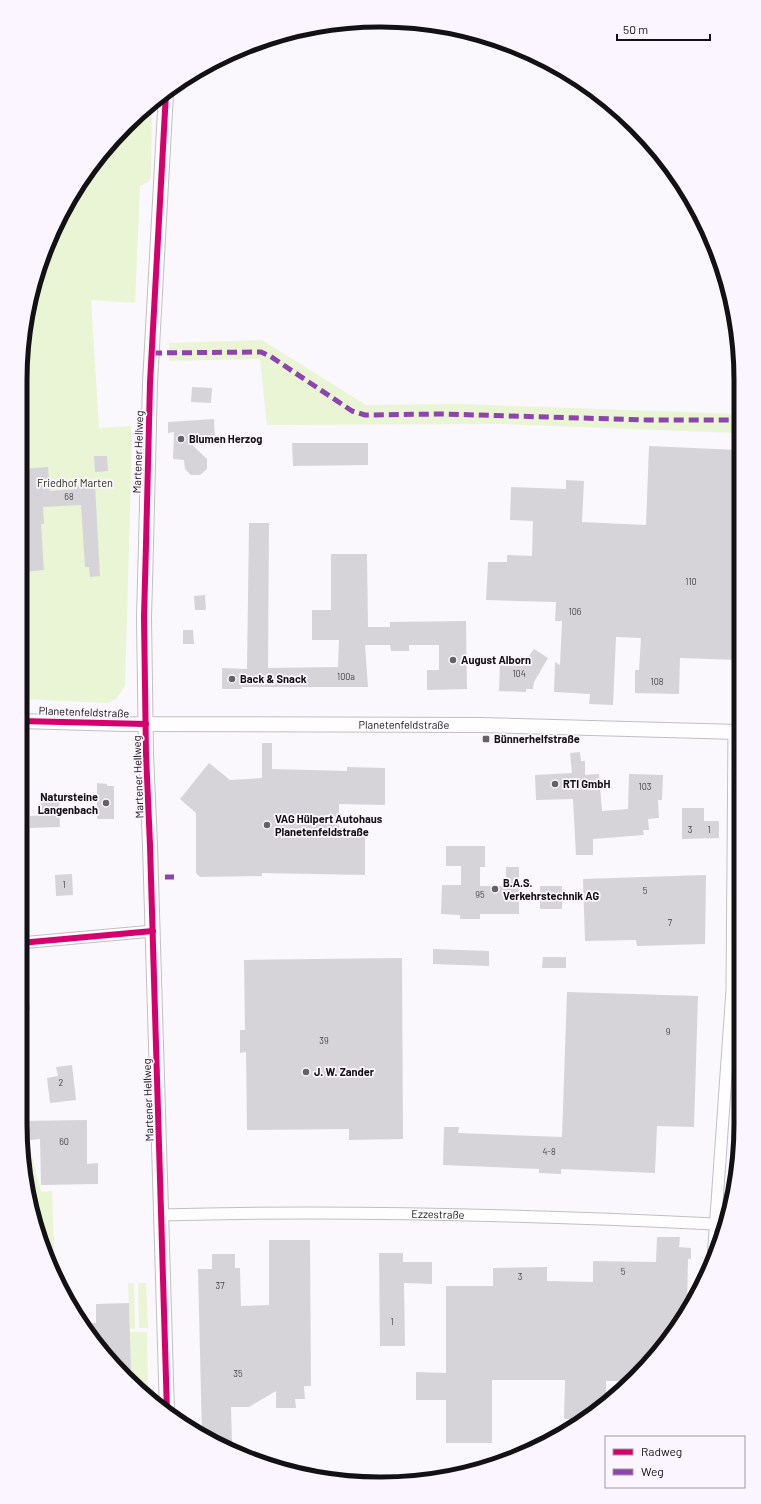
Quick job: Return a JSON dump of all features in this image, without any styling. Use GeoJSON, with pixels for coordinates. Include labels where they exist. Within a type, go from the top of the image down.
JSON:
{"type":"FeatureCollection","features":[{"type":"Feature","properties":{"kind":"street","name":"Martener Hellweg"},"geometry":{"type":"LineString","coordinates":[[166,100],[150,383],[144,617],[167,1405]]}},
{"type":"Feature","properties":{"kind":"street","name":"Planetenfeldstraße"},"geometry":{"type":"LineString","coordinates":[[27,721],[146,724],[479,725],[734,732]]}},
{"type":"Feature","properties":{"kind":"street"},"geometry":{"type":"LineString","coordinates":[[27,942],[153,931]]}},
{"type":"Feature","properties":{"kind":"street"},"geometry":{"type":"LineString","coordinates":[[714,1241],[734,1011]]}},
{"type":"Feature","properties":{"kind":"street","name":"Ezzestraße"},"geometry":{"type":"LineString","coordinates":[[161,1215],[334,1212],[467,1214],[714,1224]]}},
{"type":"Feature","properties":{"kind":"green space","name":"Friedhof Marten"},"geometry":{"type":"Polygon","coordinates":[[[152,111],[151,176],[148,182],[140,186],[135,303],[91,300],[99,428],[131,426],[132,438],[125,686],[116,699],[108,703],[27,699],[28,357],[30,334],[39,289],[63,224],[74,204],[100,165],[115,147],[152,111]]]}},
{"type":"Feature","properties":{"kind":"green space"},"geometry":{"type":"Polygon","coordinates":[[[262,340],[366,405],[461,404],[734,414],[734,433],[503,424],[267,425],[260,359],[169,361],[169,343],[262,340]]]}},
{"type":"Feature","properties":{"kind":"green space"},"geometry":{"type":"Polygon","coordinates":[[[28,1144],[41,1192],[52,1191],[55,1260],[39,1215],[30,1170],[28,1144]]]}},
{"type":"Feature","properties":{"kind":"green space"},"geometry":{"type":"Polygon","coordinates":[[[128,1283],[134,1283],[135,1329],[130,1329],[128,1283]]]}},
{"type":"Feature","properties":{"kind":"green space"},"geometry":{"type":"Polygon","coordinates":[[[138,1283],[146,1283],[148,1328],[139,1328],[138,1283]]]}},
{"type":"Feature","properties":{"kind":"green space"},"geometry":{"type":"Polygon","coordinates":[[[130,1332],[147,1332],[148,1386],[144,1386],[128,1370],[130,1370],[130,1332]]]}},
{"type":"Feature","properties":{"kind":"building"},"geometry":{"type":"Polygon","coordinates":[[[192,387],[212,388],[211,403],[191,402],[192,387]]]}},
{"type":"Feature","properties":{"kind":"building"},"geometry":{"type":"Polygon","coordinates":[[[214,419],[215,439],[187,440],[207,459],[207,469],[200,475],[191,475],[185,469],[184,460],[173,459],[174,432],[168,433],[168,422],[214,419]]]}},
{"type":"Feature","properties":{"kind":"building"},"geometry":{"type":"Polygon","coordinates":[[[292,443],[368,443],[368,465],[293,466],[292,443]]]}},
{"type":"Feature","properties":{"kind":"building"},"geometry":{"type":"Polygon","coordinates":[[[649,446],[734,450],[734,660],[680,658],[679,694],[635,693],[635,670],[639,670],[641,638],[616,637],[613,705],[589,704],[590,694],[554,692],[555,662],[560,665],[562,621],[555,621],[556,602],[486,600],[488,562],[507,562],[507,555],[532,556],[533,521],[510,520],[511,487],[566,489],[566,480],[584,481],[582,522],[646,525],[649,446]]]}},
{"type":"Feature","properties":{"kind":"building"},"geometry":{"type":"Polygon","coordinates":[[[94,456],[107,456],[108,471],[95,472],[94,456]]]}},
{"type":"Feature","properties":{"kind":"building"},"geometry":{"type":"Polygon","coordinates":[[[48,467],[50,491],[77,489],[77,486],[95,485],[100,576],[90,577],[89,567],[85,567],[81,505],[43,507],[44,524],[41,524],[44,570],[27,572],[27,469],[48,467]]]}},
{"type":"Feature","properties":{"kind":"building"},"geometry":{"type":"Polygon","coordinates":[[[249,523],[269,523],[268,668],[338,667],[339,640],[312,640],[312,610],[331,610],[331,554],[367,554],[368,627],[390,627],[390,622],[466,621],[467,689],[427,690],[427,670],[439,670],[439,645],[409,645],[409,651],[391,651],[390,645],[365,645],[368,687],[242,687],[242,689],[222,689],[222,668],[247,669],[249,523]]]}},
{"type":"Feature","properties":{"kind":"building"},"geometry":{"type":"Polygon","coordinates":[[[205,595],[206,610],[195,610],[194,596],[205,595]]]}},
{"type":"Feature","properties":{"kind":"building"},"geometry":{"type":"Polygon","coordinates":[[[183,630],[193,630],[194,644],[183,644],[183,630]]]}},
{"type":"Feature","properties":{"kind":"building"},"geometry":{"type":"Polygon","coordinates":[[[534,649],[548,658],[534,682],[533,689],[526,689],[526,692],[499,691],[500,665],[522,666],[534,649]]]}},
{"type":"Feature","properties":{"kind":"building","name":"VAG Hülpert Autohaus Planetenfeldstraße"},"geometry":{"type":"Polygon","coordinates":[[[262,743],[272,743],[272,769],[347,771],[347,767],[385,768],[385,805],[339,804],[339,836],[365,836],[365,875],[262,873],[262,876],[200,877],[196,873],[196,813],[180,799],[209,763],[230,780],[262,778],[262,743]]]}},
{"type":"Feature","properties":{"kind":"building"},"geometry":{"type":"Polygon","coordinates":[[[580,752],[581,761],[585,761],[585,775],[599,774],[602,811],[628,809],[629,774],[663,775],[662,800],[658,800],[659,818],[648,819],[649,830],[643,830],[644,835],[593,839],[593,855],[576,855],[573,799],[536,800],[535,775],[572,773],[570,753],[580,752]]]}},
{"type":"Feature","properties":{"kind":"building","name":"Natursteine Langenbach"},"geometry":{"type":"Polygon","coordinates":[[[97,783],[107,784],[107,786],[114,786],[114,819],[97,819],[97,783]]]}},
{"type":"Feature","properties":{"kind":"building"},"geometry":{"type":"Polygon","coordinates":[[[41,796],[59,796],[60,827],[30,828],[30,816],[42,815],[41,796]]]}},
{"type":"Feature","properties":{"kind":"building"},"geometry":{"type":"Polygon","coordinates":[[[682,808],[704,808],[704,821],[719,821],[719,838],[682,839],[682,808]]]}},
{"type":"Feature","properties":{"kind":"building"},"geometry":{"type":"Polygon","coordinates":[[[446,846],[485,846],[485,867],[480,867],[480,886],[506,886],[506,867],[519,867],[519,914],[480,914],[480,919],[460,919],[460,915],[441,914],[442,885],[461,885],[461,866],[446,866],[446,846]]]}},
{"type":"Feature","properties":{"kind":"building"},"geometry":{"type":"Polygon","coordinates":[[[72,874],[73,895],[56,896],[55,875],[72,874]]]}},
{"type":"Feature","properties":{"kind":"building"},"geometry":{"type":"Polygon","coordinates":[[[706,875],[705,944],[637,946],[636,940],[585,941],[583,879],[706,875]]]}},
{"type":"Feature","properties":{"kind":"building"},"geometry":{"type":"Polygon","coordinates":[[[540,886],[562,886],[562,909],[540,909],[540,886]]]}},
{"type":"Feature","properties":{"kind":"building"},"geometry":{"type":"Polygon","coordinates":[[[433,949],[489,951],[489,966],[433,964],[433,949]]]}},
{"type":"Feature","properties":{"kind":"building"},"geometry":{"type":"Polygon","coordinates":[[[543,957],[566,957],[566,968],[542,968],[543,957]]]}},
{"type":"Feature","properties":{"kind":"building"},"geometry":{"type":"Polygon","coordinates":[[[402,958],[403,1139],[349,1140],[349,1129],[247,1130],[246,1052],[240,1053],[240,1030],[245,1030],[244,960],[402,958]]]}},
{"type":"Feature","properties":{"kind":"building"},"geometry":{"type":"Polygon","coordinates":[[[27,979],[30,1010],[27,1010],[27,979]]]}},
{"type":"Feature","properties":{"kind":"building"},"geometry":{"type":"Polygon","coordinates":[[[567,992],[698,996],[694,1127],[657,1126],[655,1173],[561,1169],[561,1174],[539,1173],[539,1169],[443,1165],[444,1127],[459,1127],[458,1133],[562,1137],[567,992]]]}},
{"type":"Feature","properties":{"kind":"building"},"geometry":{"type":"Polygon","coordinates":[[[72,1065],[76,1100],[50,1103],[47,1078],[58,1076],[56,1067],[72,1065]]]}},
{"type":"Feature","properties":{"kind":"building"},"geometry":{"type":"Polygon","coordinates":[[[87,1120],[87,1164],[98,1163],[98,1184],[41,1185],[40,1139],[28,1140],[27,1121],[87,1120]]]}},
{"type":"Feature","properties":{"kind":"building"},"geometry":{"type":"Polygon","coordinates":[[[657,1237],[680,1237],[679,1247],[691,1248],[691,1259],[688,1259],[687,1300],[661,1339],[646,1357],[622,1381],[606,1381],[606,1396],[574,1419],[564,1419],[565,1380],[492,1380],[492,1443],[446,1443],[446,1400],[416,1400],[416,1372],[446,1373],[446,1286],[493,1286],[493,1268],[547,1267],[547,1281],[593,1282],[593,1261],[656,1262],[657,1237]]]}},
{"type":"Feature","properties":{"kind":"building"},"geometry":{"type":"Polygon","coordinates":[[[269,1240],[310,1240],[311,1386],[304,1386],[305,1399],[295,1399],[296,1408],[276,1408],[276,1391],[249,1407],[231,1407],[232,1443],[229,1443],[202,1429],[198,1269],[212,1269],[212,1254],[235,1254],[235,1268],[240,1268],[241,1306],[269,1305],[269,1240]]]}},
{"type":"Feature","properties":{"kind":"building"},"geometry":{"type":"Polygon","coordinates":[[[379,1253],[403,1253],[403,1262],[432,1262],[432,1284],[404,1283],[405,1346],[380,1346],[379,1253]]]}},
{"type":"Feature","properties":{"kind":"building"},"geometry":{"type":"Polygon","coordinates":[[[129,1303],[131,1370],[129,1371],[115,1357],[89,1323],[96,1323],[96,1304],[129,1303]]]}},
{"type":"Feature","properties":{"kind":"marked path"},"geometry":{"type":"LineString","coordinates":[[152,353],[261,352],[270,356],[352,411],[365,415],[443,414],[648,420],[734,420]]}},
{"type":"Feature","properties":{"kind":"marked path"},"geometry":{"type":"LineString","coordinates":[[165,877],[174,877]]}},
{"type":"Feature","properties":{"kind":"cycle path"},"geometry":{"type":"LineString","coordinates":[[166,100],[150,383],[144,617],[146,754],[167,1405]]}},
{"type":"Feature","properties":{"kind":"cycle path"},"geometry":{"type":"LineString","coordinates":[[27,721],[146,724]]}},
{"type":"Feature","properties":{"kind":"cycle path"},"geometry":{"type":"LineString","coordinates":[[27,942],[153,931]]}},
{"type":"Feature","properties":{"kind":"place","name":"Blumen Herzog"},"geometry":{"type":"Point","coordinates":[181,439]}},
{"type":"Feature","properties":{"kind":"place","name":"August Alborn"},"geometry":{"type":"Point","coordinates":[453,660]}},
{"type":"Feature","properties":{"kind":"place","name":"Back & Snack"},"geometry":{"type":"Point","coordinates":[232,679]}},
{"type":"Feature","properties":{"kind":"place","name":"Bünnerhelfstraße"},"geometry":{"type":"Point","coordinates":[486,739]}},
{"type":"Feature","properties":{"kind":"place","name":"RTI GmbH"},"geometry":{"type":"Point","coordinates":[555,784]}},
{"type":"Feature","properties":{"kind":"place","name":"Natursteine Langenbach"},"geometry":{"type":"Point","coordinates":[106,803]}},
{"type":"Feature","properties":{"kind":"place","name":"VAG Hülpert Autohaus Planetenfeldstraße"},"geometry":{"type":"Point","coordinates":[267,825]}},
{"type":"Feature","properties":{"kind":"place","name":"B.A.S. Verkehrstechnik AG"},"geometry":{"type":"Point","coordinates":[495,889]}},
{"type":"Feature","properties":{"kind":"place","name":"J. W. Zander"},"geometry":{"type":"Point","coordinates":[306,1072]}}]}
